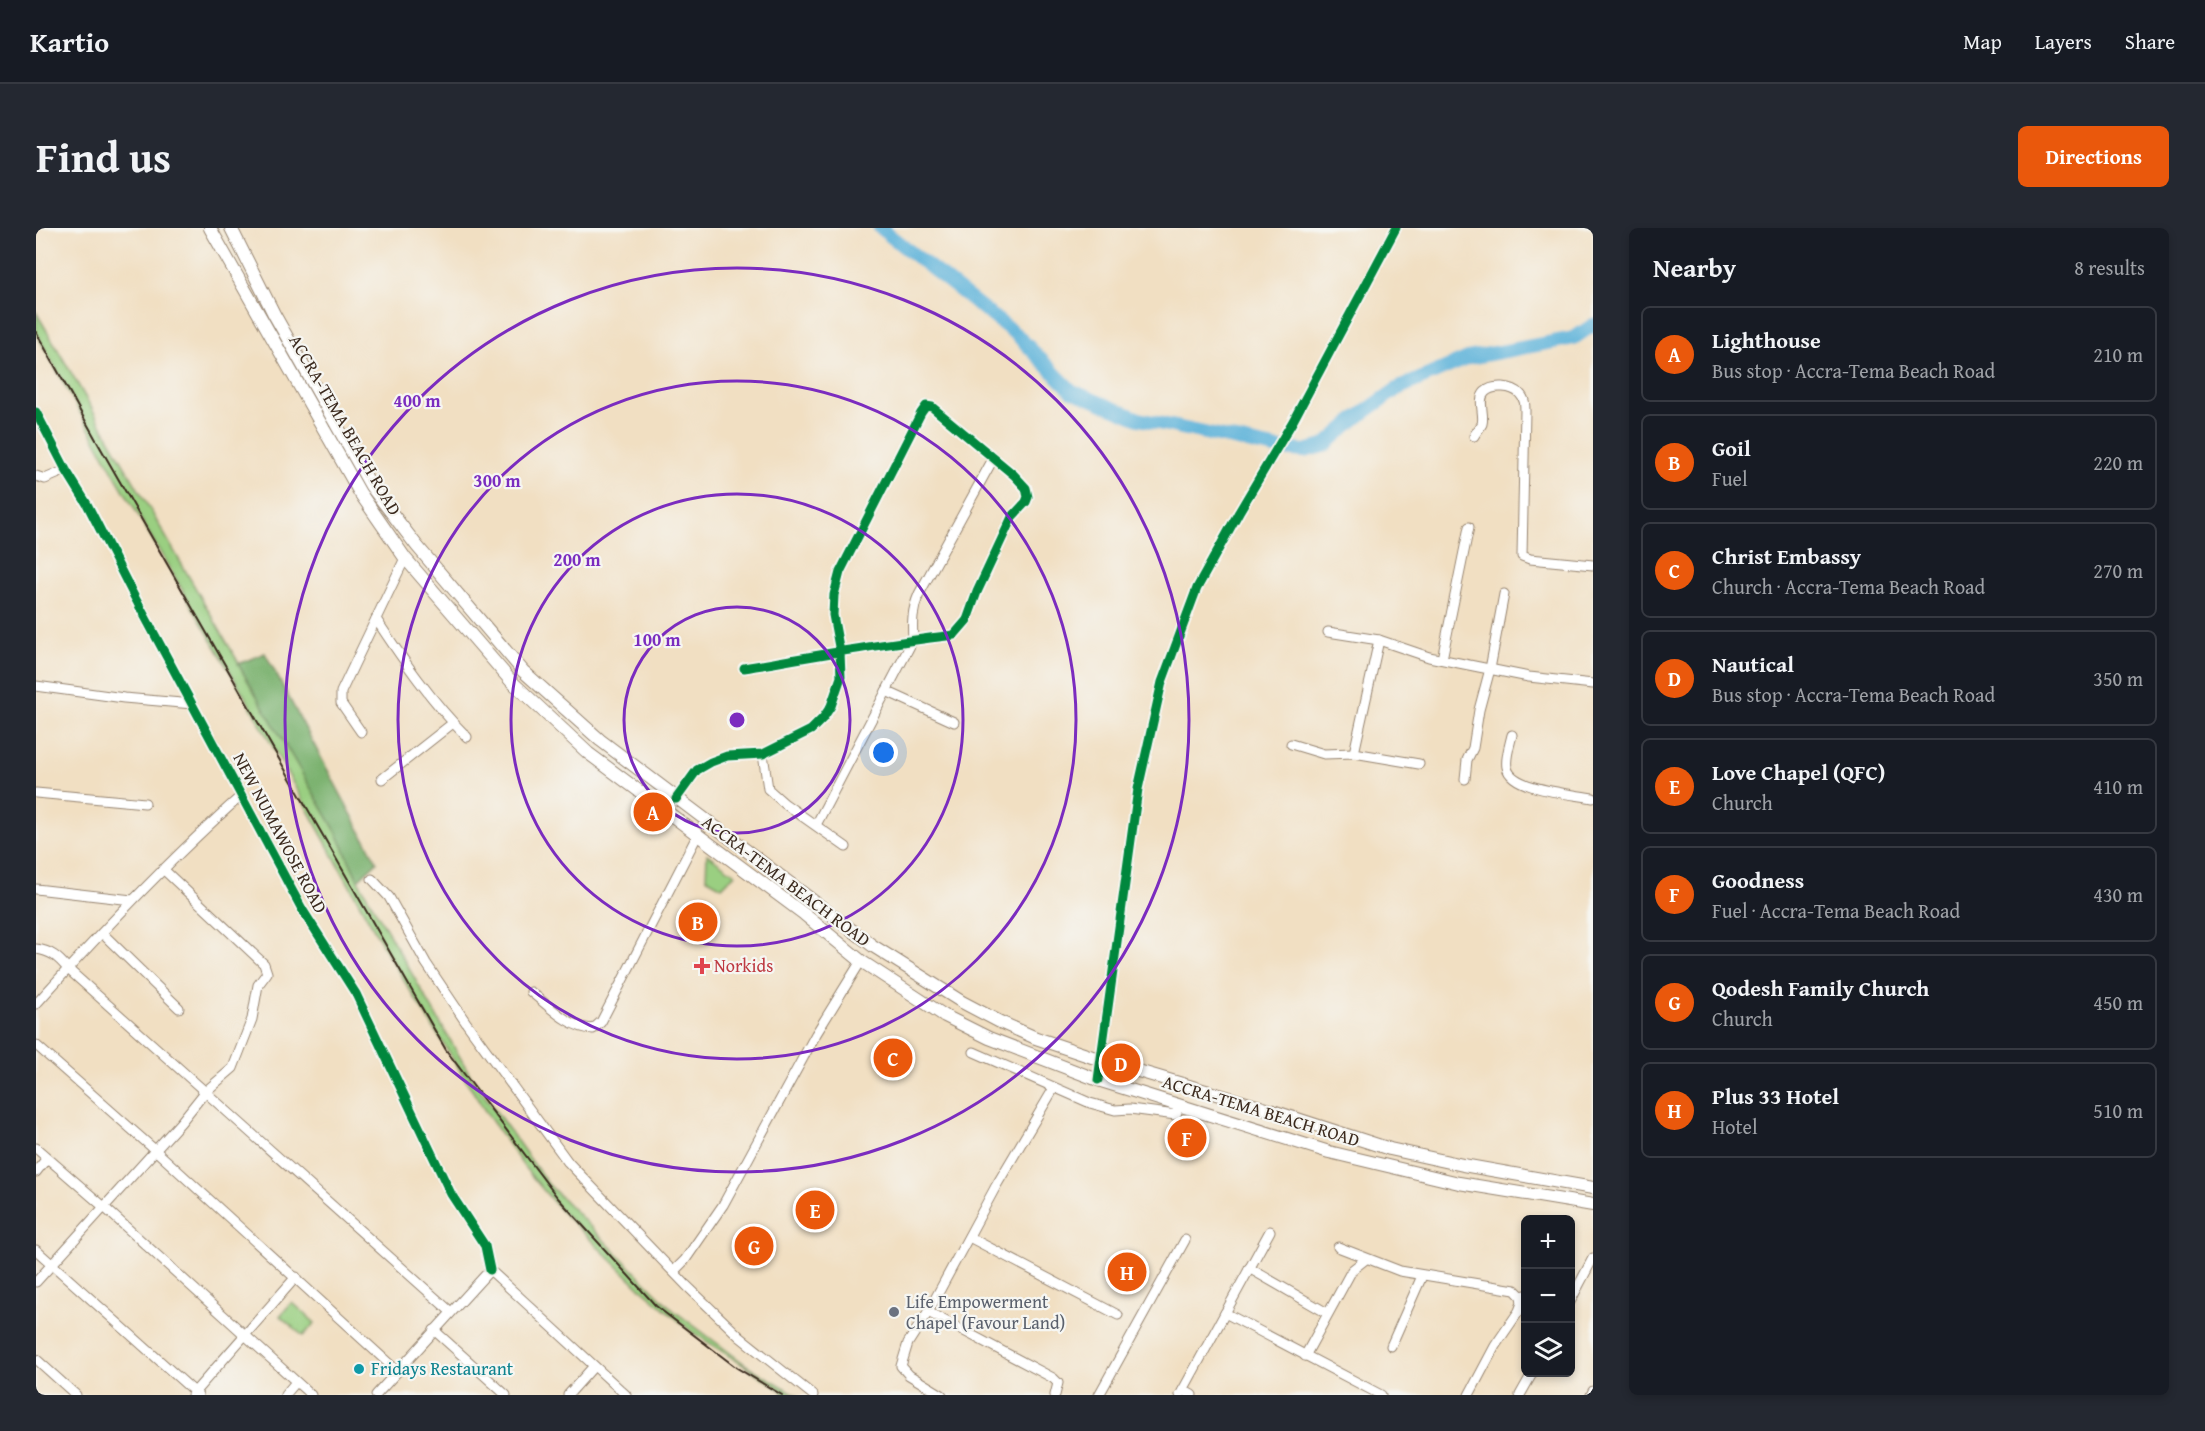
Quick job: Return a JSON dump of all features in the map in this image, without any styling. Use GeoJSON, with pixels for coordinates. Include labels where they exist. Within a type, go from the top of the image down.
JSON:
{"type":"FeatureCollection","features":[{"type":"Feature","properties":{"kind":"main road","name":"ACCRA-TEMA BEACH ROAD"},"geometry":{"type":"LineString","coordinates":[[210,228],[360,493],[405,558],[511,681],[588,753],[804,914],[861,961],[945,1016],[989,1038],[1098,1080],[1329,1152],[1459,1183],[1593,1205]]}},
{"type":"Feature","properties":{"kind":"main road","name":"ACCRA-TEMA BEACH ROAD"},"geometry":{"type":"LineString","coordinates":[[231,228],[274,314],[371,486],[417,546],[530,677],[600,740],[873,946],[962,1002],[1000,1022],[1036,1038],[1101,1060],[1260,1107],[1390,1149],[1463,1165],[1593,1188]]}},
{"type":"Feature","properties":{"kind":"main road"},"geometry":{"type":"LineString","coordinates":[[861,961],[873,946]]}},
{"type":"Feature","properties":{"kind":"street"},"geometry":{"type":"LineString","coordinates":[[1098,1080],[1138,789],[1162,682],[1197,588],[1287,432],[1396,228]]}},
{"type":"Feature","properties":{"kind":"street"},"geometry":{"type":"LineString","coordinates":[[1474,436],[1482,424],[1482,396],[1486,391],[1491,388],[1505,387],[1512,388],[1521,394],[1525,411],[1522,556],[1530,559],[1593,562]]}},
{"type":"Feature","properties":{"kind":"street"},"geometry":{"type":"LineString","coordinates":[[676,799],[697,770],[711,762],[727,756],[763,754],[811,730],[822,718],[838,690],[841,677],[840,652],[833,615],[834,595],[840,572],[924,408],[929,405],[932,407],[1026,488],[1028,497],[1026,502],[1012,517],[977,592],[967,620],[954,635],[913,640],[840,652],[744,668]]}},
{"type":"Feature","properties":{"kind":"street","name":"NEW NUMAWOSE ROAD"},"geometry":{"type":"LineString","coordinates":[[36,412],[302,909],[356,994],[452,1194],[485,1246],[490,1270]]}},
{"type":"Feature","properties":{"kind":"street"},"geometry":{"type":"LineString","coordinates":[[816,825],[913,640],[914,607],[993,459]]}},
{"type":"Feature","properties":{"kind":"street"},"geometry":{"type":"LineString","coordinates":[[36,476],[45,479],[66,470]]}},
{"type":"Feature","properties":{"kind":"street"},"geometry":{"type":"LineString","coordinates":[[1442,659],[1469,527]]}},
{"type":"Feature","properties":{"kind":"street"},"geometry":{"type":"LineString","coordinates":[[361,732],[339,698],[405,558]]}},
{"type":"Feature","properties":{"kind":"street"},"geometry":{"type":"LineString","coordinates":[[1465,779],[1467,760],[1473,748],[1504,594]]}},
{"type":"Feature","properties":{"kind":"street"},"geometry":{"type":"LineString","coordinates":[[376,619],[401,656],[453,723],[467,737]]}},
{"type":"Feature","properties":{"kind":"street"},"geometry":{"type":"LineString","coordinates":[[1328,632],[1379,640],[1442,659],[1529,677],[1593,684]]}},
{"type":"Feature","properties":{"kind":"street"},"geometry":{"type":"LineString","coordinates":[[1354,753],[1379,640]]}},
{"type":"Feature","properties":{"kind":"street"},"geometry":{"type":"LineString","coordinates":[[36,686],[124,698],[193,704]]}},
{"type":"Feature","properties":{"kind":"street"},"geometry":{"type":"LineString","coordinates":[[886,691],[954,722]]}},
{"type":"Feature","properties":{"kind":"street"},"geometry":{"type":"LineString","coordinates":[[382,779],[453,723]]}},
{"type":"Feature","properties":{"kind":"street"},"geometry":{"type":"LineString","coordinates":[[1512,735],[1506,766],[1516,780],[1527,786],[1593,798]]}},
{"type":"Feature","properties":{"kind":"street"},"geometry":{"type":"LineString","coordinates":[[1292,744],[1324,754],[1354,753],[1419,764]]}},
{"type":"Feature","properties":{"kind":"street"},"geometry":{"type":"LineString","coordinates":[[763,754],[768,789],[785,804],[846,847]]}},
{"type":"Feature","properties":{"kind":"street"},"geometry":{"type":"LineString","coordinates":[[36,793],[145,803]]}},
{"type":"Feature","properties":{"kind":"street"},"geometry":{"type":"LineString","coordinates":[[36,1004],[187,844],[241,796]]}},
{"type":"Feature","properties":{"kind":"street"},"geometry":{"type":"LineString","coordinates":[[531,992],[559,1015],[582,1029],[593,1029],[601,1022],[697,836]]}},
{"type":"Feature","properties":{"kind":"street"},"geometry":{"type":"LineString","coordinates":[[36,1282],[205,1092],[233,1068],[252,1019],[256,993],[267,970],[264,964],[163,869]]}},
{"type":"Feature","properties":{"kind":"street"},"geometry":{"type":"LineString","coordinates":[[372,879],[389,897],[426,963],[473,1033],[568,1162],[686,1285],[740,1337],[813,1395]]}},
{"type":"Feature","properties":{"kind":"street"},"geometry":{"type":"LineString","coordinates":[[36,889],[132,900]]}},
{"type":"Feature","properties":{"kind":"street"},"geometry":{"type":"LineString","coordinates":[[102,933],[179,1008]]}},
{"type":"Feature","properties":{"kind":"street"},"geometry":{"type":"LineString","coordinates":[[36,949],[49,951],[57,956],[68,969],[451,1312]]}},
{"type":"Feature","properties":{"kind":"street"},"geometry":{"type":"LineString","coordinates":[[674,1271],[686,1260],[723,1205],[816,1034],[861,961]]}},
{"type":"Feature","properties":{"kind":"street"},"geometry":{"type":"LineString","coordinates":[[36,1045],[296,1277],[396,1370]]}},
{"type":"Feature","properties":{"kind":"street"},"geometry":{"type":"LineString","coordinates":[[974,1052],[1090,1103],[1115,1110],[1130,1109],[1176,1115],[1179,1106]]}},
{"type":"Feature","properties":{"kind":"street"},"geometry":{"type":"LineString","coordinates":[[942,1395],[909,1375],[901,1366],[908,1343],[928,1312],[1054,1088]]}},
{"type":"Feature","properties":{"kind":"street"},"geometry":{"type":"LineString","coordinates":[[36,1148],[310,1395]]}},
{"type":"Feature","properties":{"kind":"street"},"geometry":{"type":"LineString","coordinates":[[36,1172],[47,1158]]}},
{"type":"Feature","properties":{"kind":"street"},"geometry":{"type":"LineString","coordinates":[[1192,1395],[1181,1393],[1270,1231]]}},
{"type":"Feature","properties":{"kind":"street"},"geometry":{"type":"LineString","coordinates":[[969,1237],[1118,1315]]}},
{"type":"Feature","properties":{"kind":"street"},"geometry":{"type":"LineString","coordinates":[[1099,1395],[1185,1240]]}},
{"type":"Feature","properties":{"kind":"street"},"geometry":{"type":"LineString","coordinates":[[1338,1247],[1366,1259],[1422,1276],[1515,1290],[1521,1294]]}},
{"type":"Feature","properties":{"kind":"street"},"geometry":{"type":"LineString","coordinates":[[36,1250],[195,1394],[296,1277]]}},
{"type":"Feature","properties":{"kind":"street"},"geometry":{"type":"LineString","coordinates":[[1575,1292],[1593,1257]]}},
{"type":"Feature","properties":{"kind":"street"},"geometry":{"type":"LineString","coordinates":[[1305,1356],[1352,1270],[1366,1259]]}},
{"type":"Feature","properties":{"kind":"street"},"geometry":{"type":"LineString","coordinates":[[1249,1268],[1327,1313]]}},
{"type":"Feature","properties":{"kind":"street"},"geometry":{"type":"LineString","coordinates":[[379,1394],[396,1370],[490,1270],[626,1395]]}},
{"type":"Feature","properties":{"kind":"street"},"geometry":{"type":"LineString","coordinates":[[1390,1346],[1422,1276]]}},
{"type":"Feature","properties":{"kind":"street"},"geometry":{"type":"LineString","coordinates":[[1469,1395],[1521,1306]]}},
{"type":"Feature","properties":{"kind":"street"},"geometry":{"type":"LineString","coordinates":[[928,1312],[1053,1378],[1058,1383],[1055,1395]]}},
{"type":"Feature","properties":{"kind":"street"},"geometry":{"type":"LineString","coordinates":[[1225,1313],[1381,1395]]}},
{"type":"Feature","properties":{"kind":"street"},"geometry":{"type":"LineString","coordinates":[[434,1330],[506,1395]]}},
{"type":"Feature","properties":{"kind":"street"},"geometry":{"type":"LineString","coordinates":[[36,1359],[69,1393]]}},
{"type":"Feature","properties":{"kind":"street"},"geometry":{"type":"LineString","coordinates":[[568,1395],[594,1366]]}},
{"type":"Feature","properties":{"kind":"street"},"geometry":{"type":"LineString","coordinates":[[1520,1395],[1530,1377]]}},
{"type":"Feature","properties":{"kind":"street"},"geometry":{"type":"LineString","coordinates":[[285,1395],[296,1382]]}},
{"type":"Feature","properties":{"kind":"street"},"geometry":{"type":"LineString","coordinates":[[1591,1395],[1593,1391]]}},
{"type":"Feature","properties":{"kind":"green space"},"geometry":{"type":"Polygon","coordinates":[[[36,312],[337,833],[358,880],[472,1078],[548,1184],[673,1310],[746,1365],[797,1395],[782,1395],[783,1391],[692,1332],[639,1287],[561,1211],[524,1167],[485,1111],[387,953],[247,700],[117,479],[36,333],[36,312]]]}},
{"type":"Feature","properties":{"kind":"green space"},"geometry":{"type":"Polygon","coordinates":[[[265,653],[377,862],[358,880],[337,833],[238,664],[265,653]]]}},
{"type":"Feature","properties":{"kind":"green space"},"geometry":{"type":"Polygon","coordinates":[[[707,854],[735,874],[722,887],[706,878],[707,854]]]}},
{"type":"Feature","properties":{"kind":"green space"},"geometry":{"type":"Polygon","coordinates":[[[292,1302],[315,1323],[303,1336],[280,1316],[292,1302]]]}},
{"type":"Feature","properties":{"kind":"waterway"},"geometry":{"type":"LineString","coordinates":[[880,228],[1018,336],[1072,391],[1139,419],[1279,449],[1304,451],[1324,446],[1355,419],[1397,389],[1468,358],[1574,338],[1593,325]]}},
{"type":"Feature","properties":{"kind":"railway"},"geometry":{"type":"LineString","coordinates":[[36,332],[446,1050],[557,1197],[656,1306],[737,1368],[782,1395]]}},
{"type":"Feature","properties":{"kind":"cycle path"},"geometry":{"type":"LineString","coordinates":[[1098,1080],[1138,789],[1162,682],[1197,588],[1293,421],[1396,228]]}},
{"type":"Feature","properties":{"kind":"cycle path"},"geometry":{"type":"LineString","coordinates":[[676,799],[697,770],[727,756],[763,754],[811,730],[831,706],[841,677],[840,652],[833,615],[834,595],[840,572],[926,406],[932,407],[1014,475],[1026,488],[1028,497],[1026,502],[1012,517],[977,592],[967,620],[954,635],[875,646],[849,650],[823,654],[744,668]]}},
{"type":"Feature","properties":{"kind":"cycle path"},"geometry":{"type":"LineString","coordinates":[[36,412],[302,909],[356,994],[451,1194],[485,1246],[490,1270]]}},
{"type":"Feature","properties":{"kind":"place","name":"Lighthouse"},"geometry":{"type":"Point","coordinates":[653,812]}},
{"type":"Feature","properties":{"kind":"place","name":"Goil"},"geometry":{"type":"Point","coordinates":[698,922]}},
{"type":"Feature","properties":{"kind":"place","name":"Norkids"},"geometry":{"type":"Point","coordinates":[702,966]}},
{"type":"Feature","properties":{"kind":"place","name":"Christ Embassy"},"geometry":{"type":"Point","coordinates":[893,1058]}},
{"type":"Feature","properties":{"kind":"place","name":"Nautical"},"geometry":{"type":"Point","coordinates":[1121,1063]}},
{"type":"Feature","properties":{"kind":"place","name":"Goodness"},"geometry":{"type":"Point","coordinates":[1187,1138]}},
{"type":"Feature","properties":{"kind":"place","name":"Love Chapel (QFC)"},"geometry":{"type":"Point","coordinates":[815,1210]}},
{"type":"Feature","properties":{"kind":"place","name":"Qodesh Family Church"},"geometry":{"type":"Point","coordinates":[754,1246]}},
{"type":"Feature","properties":{"kind":"place","name":"Plus 33 Hotel"},"geometry":{"type":"Point","coordinates":[1127,1272]}},
{"type":"Feature","properties":{"kind":"place","name":"Life Empowerment Chapel (Favour Land)"},"geometry":{"type":"Point","coordinates":[894,1312]}},
{"type":"Feature","properties":{"kind":"place","name":"Fridays Restaurant"},"geometry":{"type":"Point","coordinates":[359,1369]}}]}
